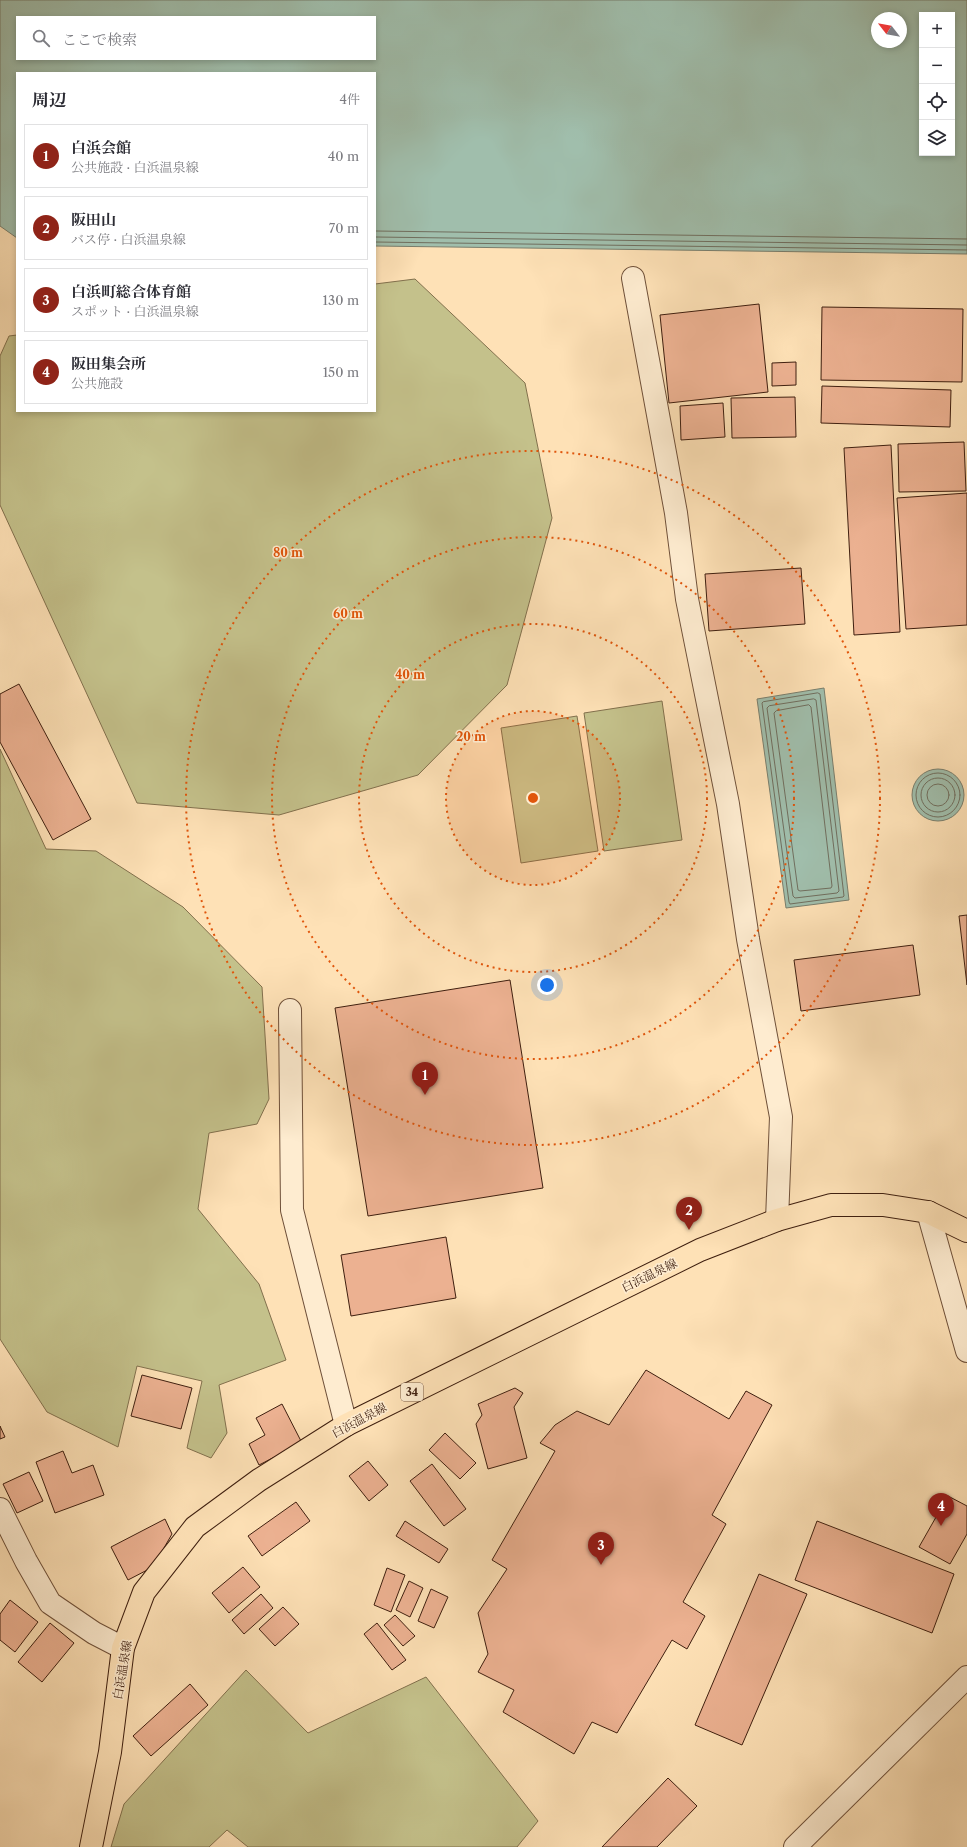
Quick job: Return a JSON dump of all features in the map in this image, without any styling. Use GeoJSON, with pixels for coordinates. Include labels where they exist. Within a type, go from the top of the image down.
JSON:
{"type":"FeatureCollection","features":[{"type":"Feature","properties":{"kind":"main road","name":"白浜温泉線"},"geometry":{"type":"LineString","coordinates":[[91,1847],[110,1752],[123,1648],[144,1592],[195,1528],[259,1480],[346,1425],[700,1250],[777,1220],[831,1205],[883,1205],[928,1212],[967,1231]]}},
{"type":"Feature","properties":{"kind":"street"},"geometry":{"type":"LineString","coordinates":[[633,278],[676,513],[687,599],[728,804],[748,939],[781,1117],[777,1220]]}},
{"type":"Feature","properties":{"kind":"street"},"geometry":{"type":"LineString","coordinates":[[290,1010],[292,1210],[346,1425]]}},
{"type":"Feature","properties":{"kind":"street"},"geometry":{"type":"LineString","coordinates":[[928,1212],[967,1351]]}},
{"type":"Feature","properties":{"kind":"street"},"geometry":{"type":"LineString","coordinates":[[0,1508],[26,1561],[50,1603],[94,1633],[123,1648]]}},
{"type":"Feature","properties":{"kind":"street"},"geometry":{"type":"LineString","coordinates":[[795,1847],[967,1677]]}},
{"type":"Feature","properties":{"kind":"shaded area"},"geometry":{"type":"Polygon","coordinates":[[[415,279],[525,383],[552,518],[507,685],[418,775],[279,815],[137,803],[0,505],[0,356],[9,336],[16,335],[16,412],[376,412],[376,284],[415,279]]]}},
{"type":"Feature","properties":{"kind":"shaded area"},"geometry":{"type":"Polygon","coordinates":[[[662,701],[682,840],[604,851],[584,713],[662,701]]]}},
{"type":"Feature","properties":{"kind":"shaded area"},"geometry":{"type":"Polygon","coordinates":[[[577,716],[598,851],[521,863],[501,728],[577,716]]]}},
{"type":"Feature","properties":{"kind":"shaded area"},"geometry":{"type":"Polygon","coordinates":[[[0,749],[46,849],[96,851],[183,907],[262,987],[269,1099],[257,1124],[209,1133],[198,1209],[259,1284],[286,1360],[219,1385],[227,1433],[211,1458],[187,1448],[202,1381],[137,1366],[118,1447],[47,1412],[0,1339],[0,749]]]}},
{"type":"Feature","properties":{"kind":"shaded area"},"geometry":{"type":"Polygon","coordinates":[[[246,1670],[308,1733],[426,1677],[538,1821],[517,1847],[248,1847],[227,1830],[209,1847],[111,1847],[124,1804],[246,1670]]]}},
{"type":"Feature","properties":{"kind":"water"},"geometry":{"type":"Polygon","coordinates":[[[0,0],[967,0],[967,254],[376,246],[376,72],[16,72],[16,237],[0,226],[0,0]]]}},
{"type":"Feature","properties":{"kind":"water"},"geometry":{"type":"Polygon","coordinates":[[[824,688],[849,900],[786,908],[757,699],[824,688]]]}},
{"type":"Feature","properties":{"kind":"water"},"geometry":{"type":"Polygon","coordinates":[[[938,769],[952,773],[960,781],[964,795],[960,809],[952,817],[938,821],[924,817],[916,809],[912,795],[916,781],[924,773],[938,769]]]}},
{"type":"Feature","properties":{"kind":"building"},"geometry":{"type":"Polygon","coordinates":[[[759,304],[768,392],[669,403],[660,315],[759,304]]]}},
{"type":"Feature","properties":{"kind":"building"},"geometry":{"type":"Polygon","coordinates":[[[822,307],[963,309],[962,382],[821,380],[822,307]]]}},
{"type":"Feature","properties":{"kind":"building"},"geometry":{"type":"Polygon","coordinates":[[[796,362],[796,385],[772,386],[772,363],[796,362]]]}},
{"type":"Feature","properties":{"kind":"building"},"geometry":{"type":"Polygon","coordinates":[[[822,386],[951,390],[950,427],[821,423],[822,386]]]}},
{"type":"Feature","properties":{"kind":"building"},"geometry":{"type":"Polygon","coordinates":[[[795,397],[796,437],[732,438],[731,398],[795,397]]]}},
{"type":"Feature","properties":{"kind":"building"},"geometry":{"type":"Polygon","coordinates":[[[723,403],[725,437],[681,440],[680,406],[723,403]]]}},
{"type":"Feature","properties":{"kind":"building"},"geometry":{"type":"Polygon","coordinates":[[[964,442],[966,491],[899,492],[898,444],[964,442]]]}},
{"type":"Feature","properties":{"kind":"building"},"geometry":{"type":"Polygon","coordinates":[[[891,445],[900,632],[854,635],[844,448],[891,445]]]}},
{"type":"Feature","properties":{"kind":"building"},"geometry":{"type":"Polygon","coordinates":[[[967,493],[967,625],[906,629],[897,498],[967,493]]]}},
{"type":"Feature","properties":{"kind":"building"},"geometry":{"type":"Polygon","coordinates":[[[801,568],[805,624],[709,631],[705,574],[801,568]]]}},
{"type":"Feature","properties":{"kind":"building"},"geometry":{"type":"Polygon","coordinates":[[[19,684],[91,819],[53,840],[0,742],[0,694],[19,684]]]}},
{"type":"Feature","properties":{"kind":"building"},"geometry":{"type":"Polygon","coordinates":[[[967,915],[967,985],[959,916],[967,915]]]}},
{"type":"Feature","properties":{"kind":"building"},"geometry":{"type":"Polygon","coordinates":[[[913,945],[920,995],[801,1011],[794,960],[913,945]]]}},
{"type":"Feature","properties":{"kind":"building"},"geometry":{"type":"Polygon","coordinates":[[[510,980],[543,1188],[368,1216],[335,1008],[510,980]]]}},
{"type":"Feature","properties":{"kind":"building"},"geometry":{"type":"Polygon","coordinates":[[[446,1237],[456,1298],[351,1316],[341,1255],[446,1237]]]}},
{"type":"Feature","properties":{"kind":"building"},"geometry":{"type":"Polygon","coordinates":[[[646,1370],[729,1419],[746,1391],[772,1405],[712,1515],[726,1524],[683,1602],[705,1616],[687,1649],[672,1640],[617,1733],[592,1722],[574,1754],[503,1712],[514,1690],[478,1672],[488,1654],[478,1613],[507,1569],[492,1560],[555,1451],[540,1443],[555,1425],[577,1411],[609,1425],[646,1370]]]}},
{"type":"Feature","properties":{"kind":"building"},"geometry":{"type":"Polygon","coordinates":[[[142,1375],[192,1388],[181,1429],[131,1416],[142,1375]]]}},
{"type":"Feature","properties":{"kind":"building"},"geometry":{"type":"Polygon","coordinates":[[[515,1388],[523,1393],[514,1407],[527,1458],[488,1469],[476,1424],[482,1415],[478,1404],[515,1388]]]}},
{"type":"Feature","properties":{"kind":"building"},"geometry":{"type":"Polygon","coordinates":[[[282,1404],[302,1443],[259,1465],[249,1444],[265,1435],[256,1418],[282,1404]]]}},
{"type":"Feature","properties":{"kind":"building"},"geometry":{"type":"Polygon","coordinates":[[[0,1426],[5,1437],[0,1439],[0,1426]]]}},
{"type":"Feature","properties":{"kind":"building"},"geometry":{"type":"Polygon","coordinates":[[[445,1433],[476,1463],[460,1479],[429,1450],[445,1433]]]}},
{"type":"Feature","properties":{"kind":"building"},"geometry":{"type":"Polygon","coordinates":[[[63,1451],[72,1473],[93,1465],[104,1495],[55,1513],[36,1462],[63,1451]]]}},
{"type":"Feature","properties":{"kind":"building"},"geometry":{"type":"Polygon","coordinates":[[[368,1461],[388,1485],[369,1501],[349,1476],[368,1461]]]}},
{"type":"Feature","properties":{"kind":"building"},"geometry":{"type":"Polygon","coordinates":[[[432,1464],[466,1509],[444,1526],[410,1481],[432,1464]]]}},
{"type":"Feature","properties":{"kind":"building"},"geometry":{"type":"Polygon","coordinates":[[[29,1472],[43,1501],[17,1513],[3,1484],[29,1472]]]}},
{"type":"Feature","properties":{"kind":"building"},"geometry":{"type":"Polygon","coordinates":[[[948,1496],[967,1506],[967,1534],[950,1564],[919,1547],[948,1496]]]}},
{"type":"Feature","properties":{"kind":"building"},"geometry":{"type":"Polygon","coordinates":[[[296,1502],[310,1521],[262,1556],[248,1536],[296,1502]]]}},
{"type":"Feature","properties":{"kind":"building"},"geometry":{"type":"Polygon","coordinates":[[[165,1519],[172,1534],[153,1567],[128,1580],[111,1547],[165,1519]]]}},
{"type":"Feature","properties":{"kind":"building"},"geometry":{"type":"Polygon","coordinates":[[[405,1521],[448,1549],[439,1563],[396,1536],[405,1521]]]}},
{"type":"Feature","properties":{"kind":"building"},"geometry":{"type":"Polygon","coordinates":[[[817,1521],[954,1574],[932,1633],[795,1580],[817,1521]]]}},
{"type":"Feature","properties":{"kind":"building"},"geometry":{"type":"Polygon","coordinates":[[[243,1567],[260,1587],[229,1613],[212,1593],[243,1567]]]}},
{"type":"Feature","properties":{"kind":"building"},"geometry":{"type":"Polygon","coordinates":[[[387,1568],[405,1575],[391,1612],[374,1605],[387,1568]]]}},
{"type":"Feature","properties":{"kind":"building"},"geometry":{"type":"Polygon","coordinates":[[[759,1574],[807,1594],[742,1745],[695,1725],[759,1574]]]}},
{"type":"Feature","properties":{"kind":"building"},"geometry":{"type":"Polygon","coordinates":[[[409,1581],[423,1588],[410,1617],[396,1610],[409,1581]]]}},
{"type":"Feature","properties":{"kind":"building"},"geometry":{"type":"Polygon","coordinates":[[[431,1589],[448,1597],[434,1628],[418,1621],[431,1589]]]}},
{"type":"Feature","properties":{"kind":"building"},"geometry":{"type":"Polygon","coordinates":[[[261,1594],[273,1608],[244,1634],[232,1620],[261,1594]]]}},
{"type":"Feature","properties":{"kind":"building"},"geometry":{"type":"Polygon","coordinates":[[[10,1600],[38,1622],[15,1652],[0,1640],[0,1614],[10,1600]]]}},
{"type":"Feature","properties":{"kind":"building"},"geometry":{"type":"Polygon","coordinates":[[[283,1607],[299,1624],[275,1646],[259,1629],[283,1607]]]}},
{"type":"Feature","properties":{"kind":"building"},"geometry":{"type":"Polygon","coordinates":[[[395,1615],[415,1636],[403,1646],[384,1625],[395,1615]]]}},
{"type":"Feature","properties":{"kind":"building"},"geometry":{"type":"Polygon","coordinates":[[[50,1623],[74,1643],[42,1682],[18,1662],[50,1623]]]}},
{"type":"Feature","properties":{"kind":"building"},"geometry":{"type":"Polygon","coordinates":[[[377,1623],[406,1660],[392,1670],[364,1634],[377,1623]]]}},
{"type":"Feature","properties":{"kind":"building"},"geometry":{"type":"Polygon","coordinates":[[[190,1684],[208,1705],[151,1756],[133,1736],[190,1684]]]}},
{"type":"Feature","properties":{"kind":"building"},"geometry":{"type":"Polygon","coordinates":[[[668,1778],[697,1806],[657,1847],[602,1847],[668,1778]]]}},
{"type":"Feature","properties":{"kind":"place","name":"白浜会館"},"geometry":{"type":"Point","coordinates":[425,1095]}},
{"type":"Feature","properties":{"kind":"place","name":"阪田山"},"geometry":{"type":"Point","coordinates":[689,1230]}},
{"type":"Feature","properties":{"kind":"place","name":"阪田集会所"},"geometry":{"type":"Point","coordinates":[941,1526]}},
{"type":"Feature","properties":{"kind":"place","name":"白浜町総合体育館"},"geometry":{"type":"Point","coordinates":[601,1565]}}]}
